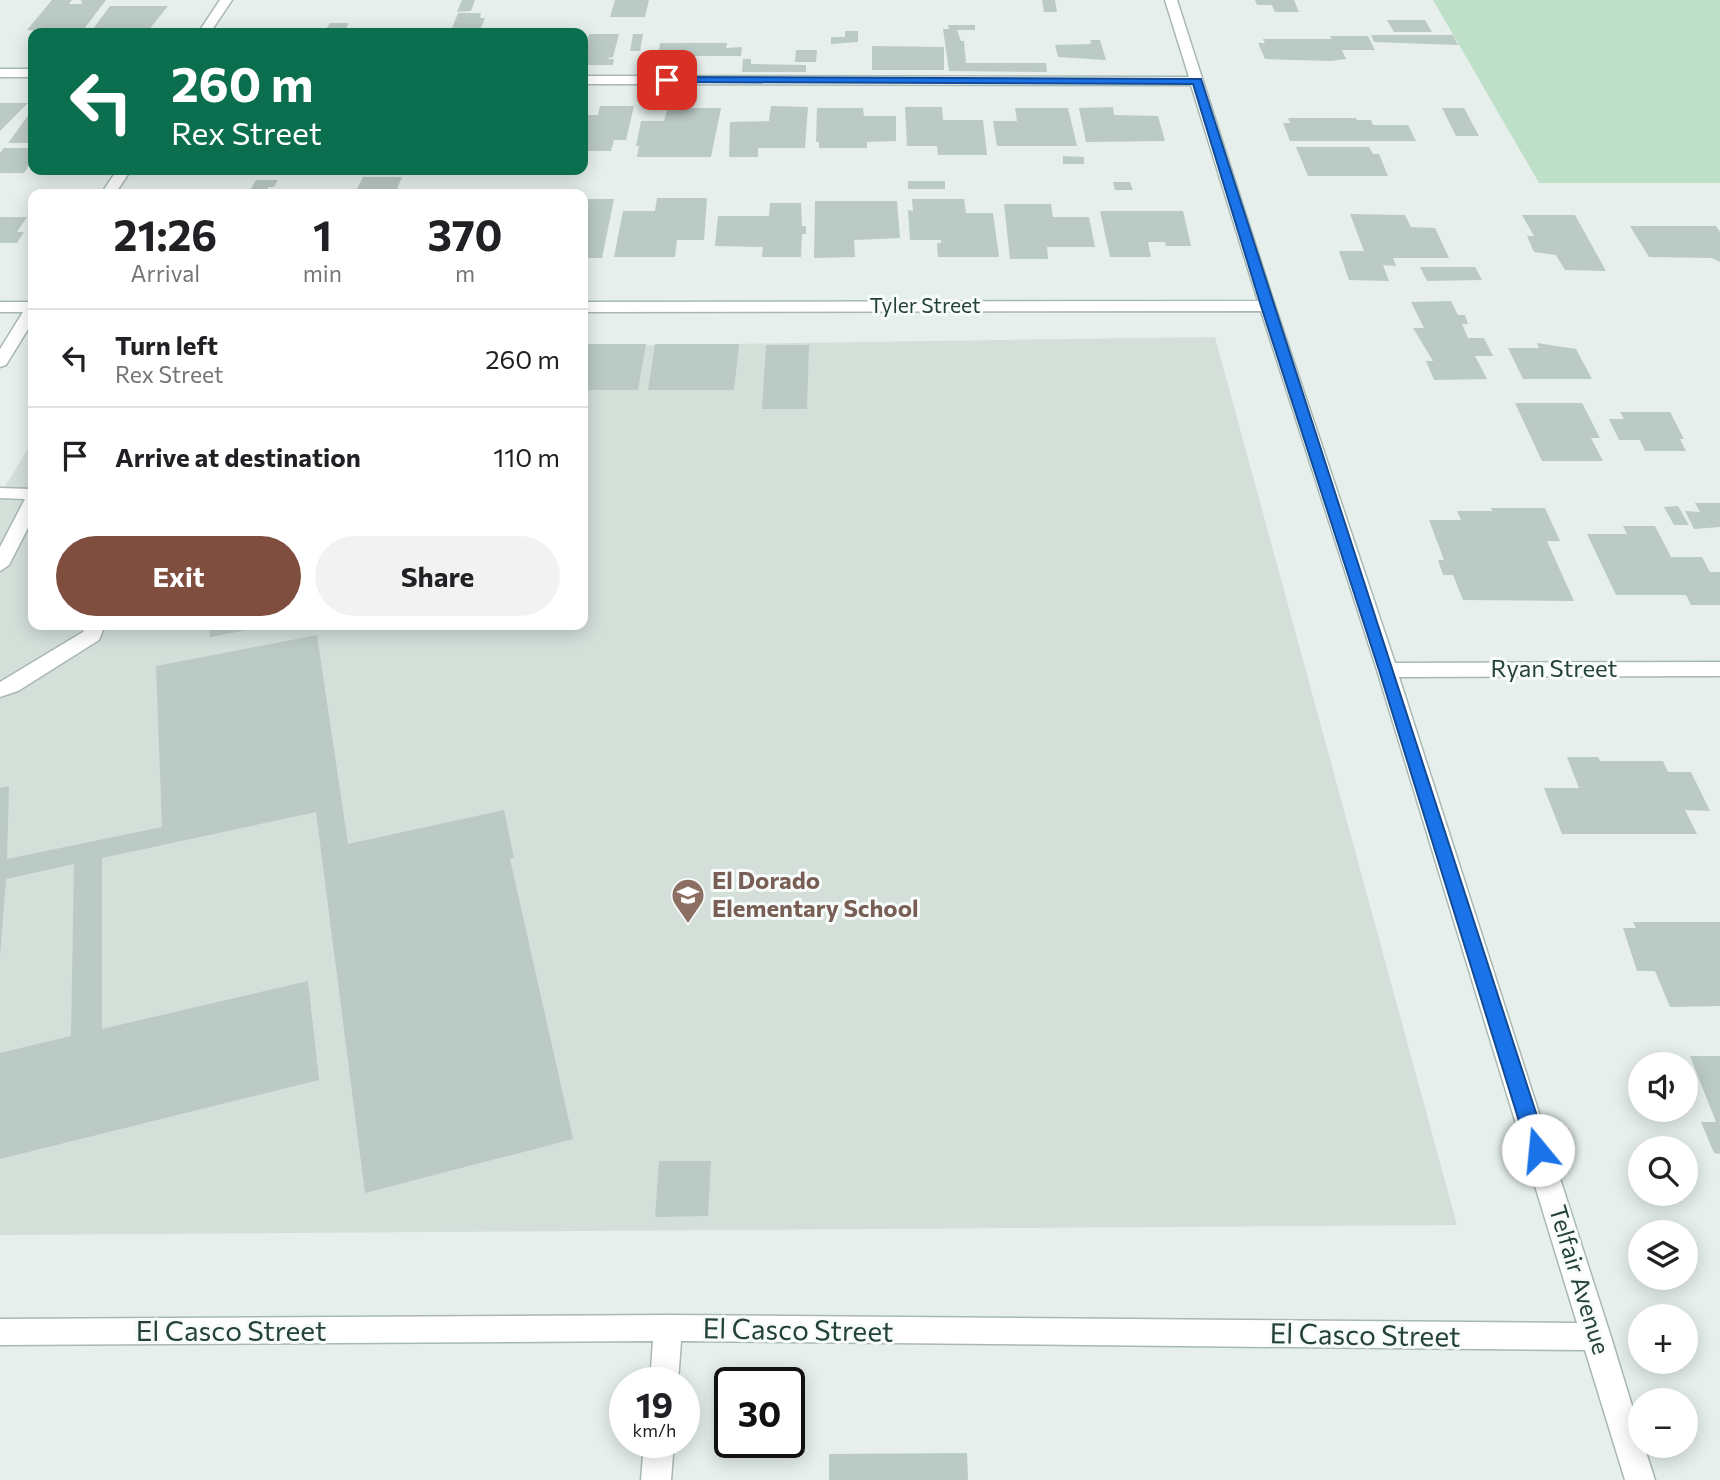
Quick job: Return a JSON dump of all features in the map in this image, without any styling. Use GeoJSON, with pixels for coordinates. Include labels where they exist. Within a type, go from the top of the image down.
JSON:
{"type":"FeatureCollection","features":[{"type":"Feature","properties":{"kind":"street"},"geometry":{"type":"LineString","coordinates":[[207,28],[226,0]]}},
{"type":"Feature","properties":{"kind":"street","name":"Telfair Avenue"},"geometry":{"type":"LineString","coordinates":[[1171,0],[1267,306],[1387,670],[1640,1480]]}},
{"type":"Feature","properties":{"kind":"street"},"geometry":{"type":"LineString","coordinates":[[0,72],[28,73]]}},
{"type":"Feature","properties":{"kind":"street"},"geometry":{"type":"LineString","coordinates":[[588,80],[1198,81]]}},
{"type":"Feature","properties":{"kind":"street","name":"Tyler Street"},"geometry":{"type":"LineString","coordinates":[[588,307],[1267,306]]}},
{"type":"Feature","properties":{"kind":"street"},"geometry":{"type":"LineString","coordinates":[[0,307],[28,308]]}},
{"type":"Feature","properties":{"kind":"street"},"geometry":{"type":"LineString","coordinates":[[0,362],[28,316]]}},
{"type":"Feature","properties":{"kind":"street"},"geometry":{"type":"LineString","coordinates":[[0,493],[28,494]]}},
{"type":"Feature","properties":{"kind":"street"},"geometry":{"type":"LineString","coordinates":[[0,565],[28,511]]}},
{"type":"Feature","properties":{"kind":"street"},"geometry":{"type":"LineString","coordinates":[[0,690],[11,686],[92,635],[94,630]]}},
{"type":"Feature","properties":{"kind":"street","name":"Ryan Street"},"geometry":{"type":"LineString","coordinates":[[1387,670],[1720,669]]}},
{"type":"Feature","properties":{"kind":"street"},"geometry":{"type":"LineString","coordinates":[[665,1367],[668,1328]]}},
{"type":"Feature","properties":{"kind":"street","name":"El Casco Street"},"geometry":{"type":"LineString","coordinates":[[0,1332],[668,1328],[1597,1337]]}},
{"type":"Feature","properties":{"kind":"street"},"geometry":{"type":"LineString","coordinates":[[656,1480],[658,1458]]}},
{"type":"Feature","properties":{"kind":"shaded area","name":"El Dorado Elementary School"},"geometry":{"type":"Polygon","coordinates":[[[1215,337],[1457,1225],[0,1235],[0,495],[28,448],[28,630],[588,630],[588,346],[1215,337]]]}},
{"type":"Feature","properties":{"kind":"green space"},"geometry":{"type":"Polygon","coordinates":[[[1433,0],[1720,0],[1720,183],[1539,183],[1433,0]]]}},
{"type":"Feature","properties":{"kind":"building"},"geometry":{"type":"Polygon","coordinates":[[[52,0],[72,0],[69,4],[82,4],[81,0],[106,0],[85,28],[29,28],[52,0]]]}},
{"type":"Feature","properties":{"kind":"building"},"geometry":{"type":"Polygon","coordinates":[[[462,0],[475,0],[471,11],[457,12],[462,0]]]}},
{"type":"Feature","properties":{"kind":"building"},"geometry":{"type":"Polygon","coordinates":[[[615,0],[649,0],[645,17],[610,17],[615,0]]]}},
{"type":"Feature","properties":{"kind":"building"},"geometry":{"type":"Polygon","coordinates":[[[1042,0],[1055,0],[1057,12],[1044,12],[1042,0]]]}},
{"type":"Feature","properties":{"kind":"building"},"geometry":{"type":"Polygon","coordinates":[[[1255,0],[1294,0],[1299,12],[1275,12],[1272,5],[1257,5],[1255,0]]]}},
{"type":"Feature","properties":{"kind":"building"},"geometry":{"type":"Polygon","coordinates":[[[110,6],[168,6],[150,28],[94,28],[110,6]]]}},
{"type":"Feature","properties":{"kind":"building"},"geometry":{"type":"Polygon","coordinates":[[[458,13],[481,13],[480,18],[485,18],[481,28],[452,28],[458,13]]]}},
{"type":"Feature","properties":{"kind":"building"},"geometry":{"type":"Polygon","coordinates":[[[1387,20],[1425,20],[1432,32],[1394,32],[1387,20]]]}},
{"type":"Feature","properties":{"kind":"building"},"geometry":{"type":"Polygon","coordinates":[[[330,23],[349,23],[346,28],[327,28],[330,23]]]}},
{"type":"Feature","properties":{"kind":"building"},"geometry":{"type":"Polygon","coordinates":[[[948,25],[975,25],[975,30],[957,30],[961,41],[964,41],[966,63],[1046,63],[1047,72],[949,71],[943,29],[949,29],[948,25]]]}},
{"type":"Feature","properties":{"kind":"building"},"geometry":{"type":"Polygon","coordinates":[[[845,31],[858,31],[858,42],[831,44],[831,37],[845,37],[845,31]]]}},
{"type":"Feature","properties":{"kind":"building"},"geometry":{"type":"Polygon","coordinates":[[[589,34],[619,34],[613,57],[606,59],[614,59],[613,65],[588,65],[589,34]]]}},
{"type":"Feature","properties":{"kind":"building"},"geometry":{"type":"Polygon","coordinates":[[[633,34],[643,34],[640,51],[630,51],[633,34]]]}},
{"type":"Feature","properties":{"kind":"building"},"geometry":{"type":"Polygon","coordinates":[[[1371,35],[1453,35],[1458,45],[1374,42],[1371,35]]]}},
{"type":"Feature","properties":{"kind":"building"},"geometry":{"type":"Polygon","coordinates":[[[1330,36],[1368,36],[1375,50],[1342,50],[1346,59],[1330,61],[1265,59],[1258,43],[1265,43],[1263,39],[1332,39],[1330,36]]]}},
{"type":"Feature","properties":{"kind":"building"},"geometry":{"type":"Polygon","coordinates":[[[1090,40],[1100,40],[1106,60],[1058,57],[1055,45],[1091,44],[1090,40]]]}},
{"type":"Feature","properties":{"kind":"building"},"geometry":{"type":"Polygon","coordinates":[[[660,43],[727,43],[726,48],[742,47],[741,56],[658,56],[660,43]]]}},
{"type":"Feature","properties":{"kind":"building"},"geometry":{"type":"Polygon","coordinates":[[[872,46],[944,47],[944,70],[872,70],[872,46]]]}},
{"type":"Feature","properties":{"kind":"building"},"geometry":{"type":"Polygon","coordinates":[[[796,50],[817,50],[816,62],[795,62],[796,50]]]}},
{"type":"Feature","properties":{"kind":"building"},"geometry":{"type":"Polygon","coordinates":[[[743,59],[751,59],[751,64],[806,65],[806,72],[742,72],[743,59]]]}},
{"type":"Feature","properties":{"kind":"building"},"geometry":{"type":"Polygon","coordinates":[[[0,103],[28,103],[0,131],[0,103]]]}},
{"type":"Feature","properties":{"kind":"building"},"geometry":{"type":"Polygon","coordinates":[[[600,106],[634,106],[626,140],[614,140],[611,151],[588,151],[588,115],[598,115],[600,106]]]}},
{"type":"Feature","properties":{"kind":"building"},"geometry":{"type":"Polygon","coordinates":[[[771,106],[808,107],[805,148],[758,148],[758,157],[729,157],[730,122],[769,121],[771,106]]]}},
{"type":"Feature","properties":{"kind":"building"},"geometry":{"type":"Polygon","coordinates":[[[905,107],[942,107],[943,120],[983,120],[987,155],[938,155],[937,146],[907,146],[905,107]]]}},
{"type":"Feature","properties":{"kind":"building"},"geometry":{"type":"Polygon","coordinates":[[[1113,107],[1114,115],[1158,116],[1165,141],[1086,142],[1079,108],[1113,107]]]}},
{"type":"Feature","properties":{"kind":"building"},"geometry":{"type":"Polygon","coordinates":[[[668,108],[721,108],[711,157],[637,157],[639,146],[636,146],[641,121],[664,121],[668,108]]]}},
{"type":"Feature","properties":{"kind":"building"},"geometry":{"type":"Polygon","coordinates":[[[817,108],[863,108],[864,116],[896,116],[896,141],[867,142],[867,148],[819,148],[819,142],[816,142],[817,108]]]}},
{"type":"Feature","properties":{"kind":"building"},"geometry":{"type":"Polygon","coordinates":[[[1015,108],[1068,108],[1077,146],[997,146],[993,121],[1017,121],[1015,108]]]}},
{"type":"Feature","properties":{"kind":"building"},"geometry":{"type":"Polygon","coordinates":[[[1442,108],[1464,108],[1479,136],[1456,136],[1442,108]]]}},
{"type":"Feature","properties":{"kind":"building"},"geometry":{"type":"Polygon","coordinates":[[[28,116],[28,143],[8,143],[28,116]]]}},
{"type":"Feature","properties":{"kind":"building"},"geometry":{"type":"Polygon","coordinates":[[[1288,118],[1356,118],[1371,120],[1373,125],[1408,125],[1416,141],[1290,141],[1283,123],[1290,123],[1288,118]]]}},
{"type":"Feature","properties":{"kind":"building"},"geometry":{"type":"Polygon","coordinates":[[[1296,147],[1369,147],[1373,154],[1379,154],[1388,176],[1308,176],[1296,147]]]}},
{"type":"Feature","properties":{"kind":"building"},"geometry":{"type":"Polygon","coordinates":[[[4,148],[28,148],[28,167],[24,173],[0,173],[0,153],[4,148]]]}},
{"type":"Feature","properties":{"kind":"building"},"geometry":{"type":"Polygon","coordinates":[[[1063,156],[1084,157],[1084,164],[1063,164],[1063,156]]]}},
{"type":"Feature","properties":{"kind":"building"},"geometry":{"type":"Polygon","coordinates":[[[363,177],[402,177],[397,189],[357,189],[363,177]]]}},
{"type":"Feature","properties":{"kind":"building"},"geometry":{"type":"Polygon","coordinates":[[[256,180],[278,180],[274,187],[251,189],[256,180]]]}},
{"type":"Feature","properties":{"kind":"building"},"geometry":{"type":"Polygon","coordinates":[[[908,181],[945,181],[945,189],[908,189],[908,181]]]}},
{"type":"Feature","properties":{"kind":"building"},"geometry":{"type":"Polygon","coordinates":[[[1113,182],[1130,182],[1133,190],[1115,190],[1113,182]]]}},
{"type":"Feature","properties":{"kind":"building"},"geometry":{"type":"Polygon","coordinates":[[[657,198],[707,198],[704,240],[677,240],[675,257],[614,257],[623,211],[655,211],[657,198]]]}},
{"type":"Feature","properties":{"kind":"building"},"geometry":{"type":"Polygon","coordinates":[[[588,199],[614,199],[602,258],[588,258],[588,199]]]}},
{"type":"Feature","properties":{"kind":"building"},"geometry":{"type":"Polygon","coordinates":[[[912,199],[964,199],[966,213],[993,213],[999,257],[938,257],[937,243],[941,243],[941,240],[910,240],[908,210],[913,211],[912,199]]]}},
{"type":"Feature","properties":{"kind":"building"},"geometry":{"type":"Polygon","coordinates":[[[815,201],[897,201],[900,238],[854,240],[855,257],[814,258],[815,201]]]}},
{"type":"Feature","properties":{"kind":"building"},"geometry":{"type":"Polygon","coordinates":[[[770,203],[801,203],[802,226],[806,226],[806,234],[802,234],[801,257],[762,257],[763,247],[715,246],[718,216],[769,216],[770,203]]]}},
{"type":"Feature","properties":{"kind":"building"},"geometry":{"type":"Polygon","coordinates":[[[1004,204],[1051,204],[1053,217],[1089,217],[1095,247],[1047,247],[1048,259],[1010,259],[1004,204]]]}},
{"type":"Feature","properties":{"kind":"building"},"geometry":{"type":"Polygon","coordinates":[[[1100,211],[1183,211],[1191,246],[1166,246],[1165,242],[1148,242],[1151,257],[1110,257],[1100,211]]]}},
{"type":"Feature","properties":{"kind":"building"},"geometry":{"type":"Polygon","coordinates":[[[1350,214],[1405,215],[1411,227],[1435,228],[1449,258],[1393,258],[1396,266],[1383,265],[1389,281],[1349,280],[1339,251],[1364,251],[1350,214]]]}},
{"type":"Feature","properties":{"kind":"building"},"geometry":{"type":"Polygon","coordinates":[[[1522,215],[1575,215],[1606,271],[1565,270],[1556,255],[1534,252],[1527,236],[1534,236],[1522,215]]]}},
{"type":"Feature","properties":{"kind":"building"},"geometry":{"type":"Polygon","coordinates":[[[0,217],[27,217],[17,232],[24,232],[17,243],[0,243],[0,217]]]}},
{"type":"Feature","properties":{"kind":"building"},"geometry":{"type":"Polygon","coordinates":[[[1630,226],[1716,226],[1720,232],[1720,262],[1712,258],[1649,257],[1630,226]]]}},
{"type":"Feature","properties":{"kind":"building"},"geometry":{"type":"Polygon","coordinates":[[[1420,267],[1475,267],[1482,280],[1427,281],[1420,267]]]}},
{"type":"Feature","properties":{"kind":"building"},"geometry":{"type":"Polygon","coordinates":[[[1451,301],[1458,315],[1465,315],[1468,324],[1462,324],[1468,338],[1484,338],[1493,356],[1475,356],[1487,379],[1434,380],[1426,361],[1433,361],[1413,328],[1424,328],[1411,302],[1451,301]]]}},
{"type":"Feature","properties":{"kind":"building"},"geometry":{"type":"Polygon","coordinates":[[[1537,343],[1576,349],[1592,379],[1523,379],[1508,348],[1539,348],[1537,343]]]}},
{"type":"Feature","properties":{"kind":"building"},"geometry":{"type":"Polygon","coordinates":[[[588,344],[646,344],[638,390],[588,390],[588,344]]]}},
{"type":"Feature","properties":{"kind":"building"},"geometry":{"type":"Polygon","coordinates":[[[655,344],[739,344],[734,390],[648,390],[655,344]]]}},
{"type":"Feature","properties":{"kind":"building"},"geometry":{"type":"Polygon","coordinates":[[[766,345],[809,345],[807,409],[762,409],[766,345]]]}},
{"type":"Feature","properties":{"kind":"building"},"geometry":{"type":"Polygon","coordinates":[[[1515,403],[1582,403],[1600,438],[1591,438],[1603,461],[1542,461],[1515,403]]]}},
{"type":"Feature","properties":{"kind":"building"},"geometry":{"type":"Polygon","coordinates":[[[1620,412],[1670,412],[1684,439],[1680,439],[1686,451],[1645,451],[1640,440],[1619,440],[1609,419],[1624,419],[1620,412]]]}},
{"type":"Feature","properties":{"kind":"building"},"geometry":{"type":"Polygon","coordinates":[[[1695,503],[1720,503],[1720,527],[1694,529],[1685,511],[1700,512],[1695,503]]]}},
{"type":"Feature","properties":{"kind":"building"},"geometry":{"type":"Polygon","coordinates":[[[1678,506],[1689,525],[1674,525],[1664,507],[1678,506]]]}},
{"type":"Feature","properties":{"kind":"building"},"geometry":{"type":"Polygon","coordinates":[[[1491,508],[1545,508],[1560,541],[1547,541],[1574,601],[1463,600],[1453,575],[1443,575],[1438,560],[1444,560],[1429,520],[1461,520],[1457,511],[1492,511],[1491,508]]]}},
{"type":"Feature","properties":{"kind":"building"},"geometry":{"type":"Polygon","coordinates":[[[1623,526],[1655,526],[1671,557],[1702,557],[1710,572],[1720,572],[1720,605],[1691,605],[1686,595],[1616,595],[1587,534],[1627,534],[1623,526]]]}},
{"type":"Feature","properties":{"kind":"building"},"geometry":{"type":"Polygon","coordinates":[[[209,630],[247,630],[210,637],[209,630]]]}},
{"type":"Feature","properties":{"kind":"building"},"geometry":{"type":"Polygon","coordinates":[[[317,635],[348,844],[504,810],[514,858],[510,859],[573,1139],[365,1193],[316,812],[102,858],[102,1029],[308,981],[319,1080],[0,1159],[0,1053],[71,1036],[74,864],[6,879],[0,957],[0,788],[9,786],[7,859],[162,827],[156,666],[317,635]]]}},
{"type":"Feature","properties":{"kind":"building"},"geometry":{"type":"Polygon","coordinates":[[[1567,757],[1598,757],[1600,761],[1663,761],[1668,772],[1691,772],[1710,811],[1685,810],[1697,834],[1562,834],[1544,788],[1579,788],[1567,757]]]}},
{"type":"Feature","properties":{"kind":"building"},"geometry":{"type":"Polygon","coordinates":[[[1633,922],[1720,922],[1720,1006],[1670,1007],[1655,971],[1637,971],[1623,928],[1636,928],[1633,922]]]}},
{"type":"Feature","properties":{"kind":"building"},"geometry":{"type":"Polygon","coordinates":[[[1698,1056],[1720,1056],[1720,1154],[1714,1153],[1701,1122],[1716,1122],[1698,1076],[1698,1056]]]}},
{"type":"Feature","properties":{"kind":"building"},"geometry":{"type":"Polygon","coordinates":[[[659,1161],[711,1161],[708,1216],[655,1217],[659,1161]]]}},
{"type":"Feature","properties":{"kind":"building"},"geometry":{"type":"Polygon","coordinates":[[[967,1453],[968,1480],[829,1480],[829,1454],[967,1453]]]}},
{"type":"Feature","properties":{"kind":"place","name":"El Dorado Elementary School"},"geometry":{"type":"Point","coordinates":[688,925]}},
{"type":"Feature","properties":{"kind":"route"},"geometry":{"type":"LineString","coordinates":[[667,80],[1198,81],[1267,306],[1387,670],[1538,1150]]}}]}
